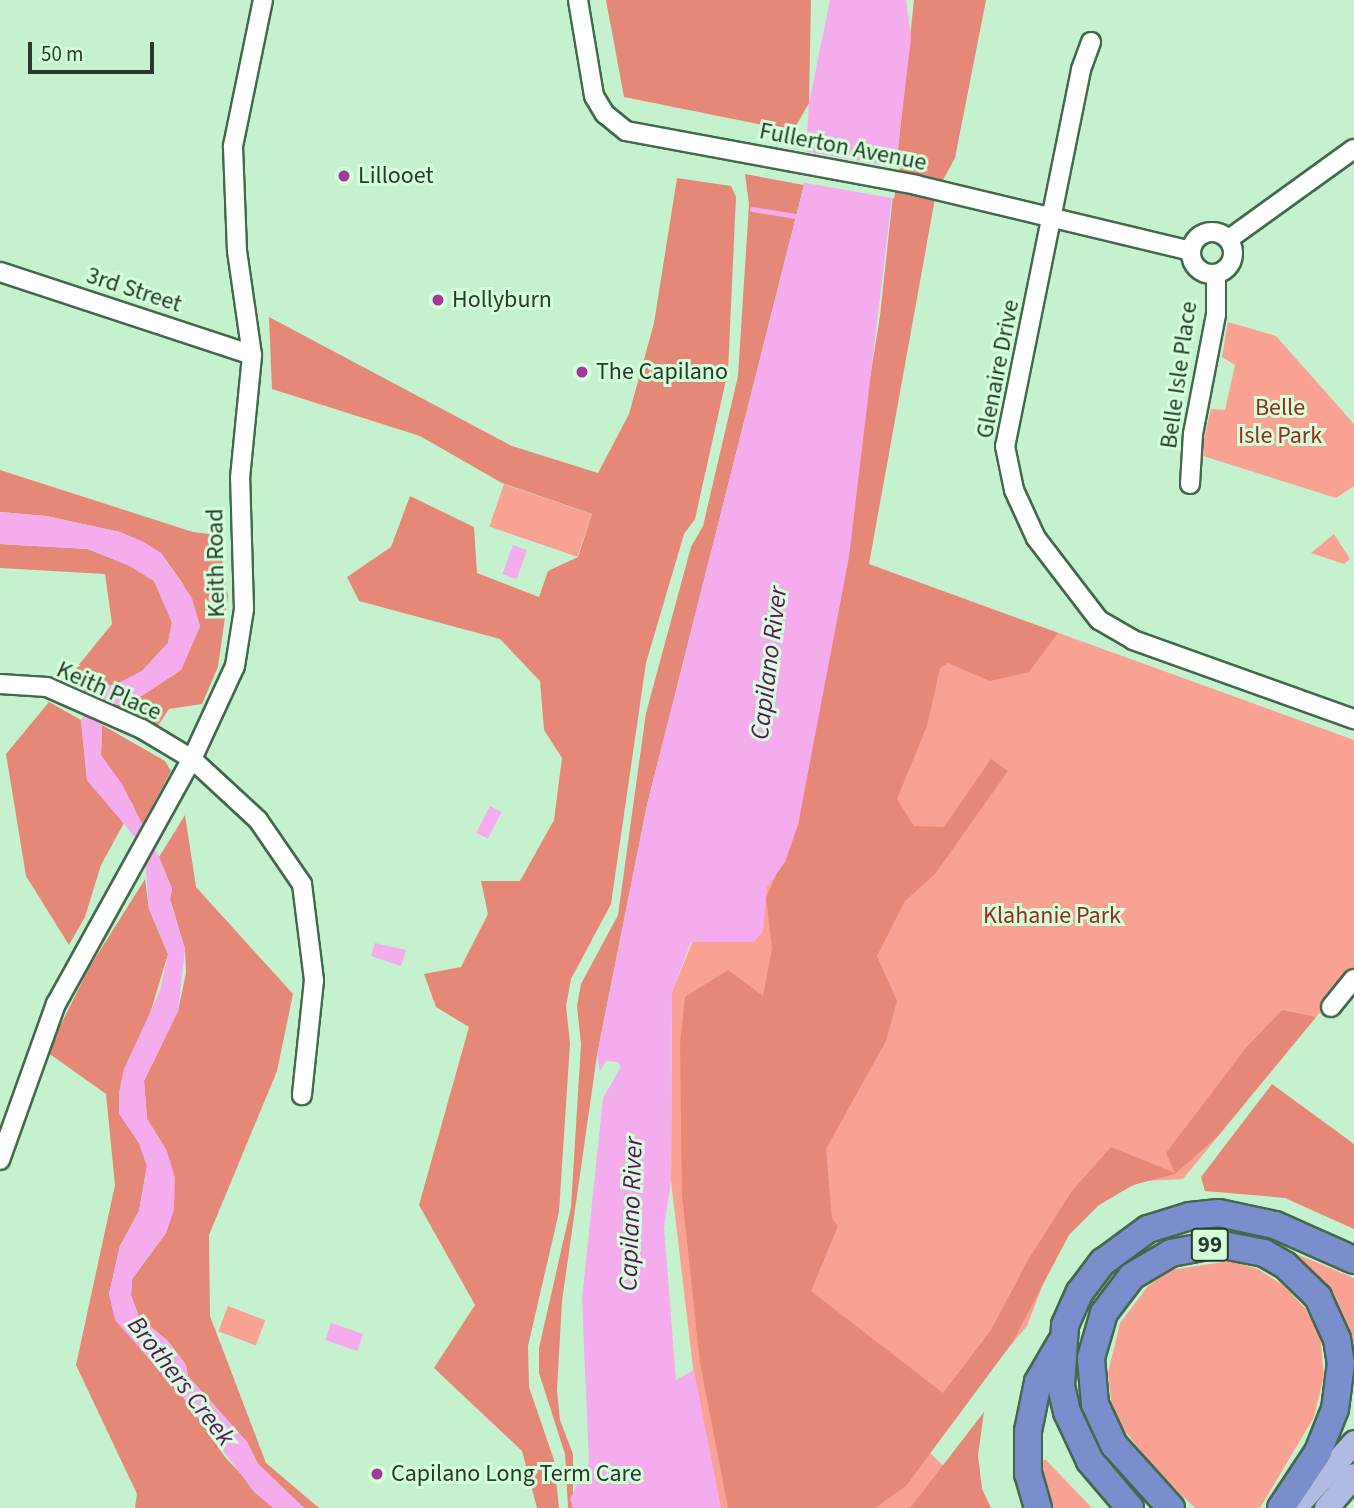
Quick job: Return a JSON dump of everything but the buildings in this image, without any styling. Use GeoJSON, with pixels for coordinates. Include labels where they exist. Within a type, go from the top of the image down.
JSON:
{"type":"FeatureCollection","features":[{"type":"Feature","properties":{"kind":"highway"},"geometry":{"type":"LineString","coordinates":[[1038,1508],[1028,1474],[1028,1432],[1038,1382],[1061,1343],[1080,1292],[1103,1262],[1132,1238],[1168,1222],[1219,1213],[1246,1217],[1354,1260]]}},
{"type":"Feature","properties":{"kind":"highway","name":"99"},"geometry":{"type":"LineString","coordinates":[[1171,1508],[1114,1445],[1095,1404],[1091,1358],[1104,1313],[1132,1276],[1171,1252],[1218,1244],[1264,1253],[1285,1265],[1318,1297],[1337,1339],[1340,1363],[1335,1409],[1318,1451],[1281,1508]]}},
{"type":"Feature","properties":{"kind":"highway"},"geometry":{"type":"LineString","coordinates":[[1061,1343],[1061,1386],[1067,1412],[1090,1461],[1130,1508]]}},
{"type":"Feature","properties":{"kind":"main road"},"geometry":{"type":"LineString","coordinates":[[1294,1508],[1354,1442]]}},
{"type":"Feature","properties":{"kind":"main road"},"geometry":{"type":"LineString","coordinates":[[1326,1508],[1354,1475]]}},
{"type":"Feature","properties":{"kind":"street","name":"Keith Road"},"geometry":{"type":"LineString","coordinates":[[0,1160],[45,1028],[105,912],[192,759],[235,666],[244,609],[240,478],[252,355],[237,251],[233,146],[263,0]]}},
{"type":"Feature","properties":{"kind":"street","name":"Fullerton Avenue"},"geometry":{"type":"LineString","coordinates":[[578,0],[599,107],[626,131],[916,185],[1191,251]]}},
{"type":"Feature","properties":{"kind":"street","name":"Glenaire Drive"},"geometry":{"type":"LineString","coordinates":[[1091,43],[1081,70],[1005,446],[1009,476],[1035,538],[1090,611],[1133,640],[1354,719]]}},
{"type":"Feature","properties":{"kind":"street"},"geometry":{"type":"LineString","coordinates":[[1229,239],[1354,149]]}},
{"type":"Feature","properties":{"kind":"street"},"geometry":{"type":"LineString","coordinates":[[1217,232],[1229,239],[1233,257],[1227,268],[1216,274],[1198,269],[1191,251],[1203,234],[1217,232]]}},
{"type":"Feature","properties":{"kind":"street","name":"3rd Street"},"geometry":{"type":"LineString","coordinates":[[0,272],[252,355]]}},
{"type":"Feature","properties":{"kind":"street","name":"Belle Isle Place"},"geometry":{"type":"LineString","coordinates":[[1190,484],[1193,434],[1216,314],[1216,274]]}},
{"type":"Feature","properties":{"kind":"street","name":"Keith Place"},"geometry":{"type":"LineString","coordinates":[[0,684],[47,687],[142,729],[192,759],[258,820],[302,884],[314,980],[302,1095]]}},
{"type":"Feature","properties":{"kind":"street"},"geometry":{"type":"LineString","coordinates":[[1331,1007],[1354,979]]}},
{"type":"Feature","properties":{"kind":"green space","name":"Belle Isle Park"},"geometry":{"type":"Polygon","coordinates":[[[1228,322],[1276,336],[1354,424],[1354,486],[1336,498],[1200,455],[1211,409],[1225,410],[1235,365],[1222,357],[1228,322]]]}},
{"type":"Feature","properties":{"kind":"green space"},"geometry":{"type":"Polygon","coordinates":[[[504,484],[592,514],[577,557],[489,527],[504,484]]]}},
{"type":"Feature","properties":{"kind":"green space"},"geometry":{"type":"Polygon","coordinates":[[[1334,534],[1350,559],[1344,564],[1311,553],[1334,534]]]}},
{"type":"Feature","properties":{"kind":"green space","name":"Klahanie Park"},"geometry":{"type":"Polygon","coordinates":[[[849,557],[1354,740],[1354,971],[1183,1179],[1143,1181],[1110,1196],[1081,1219],[1055,1253],[1027,1326],[924,1447],[987,1508],[716,1508],[699,1419],[671,1181],[672,992],[849,557]]]}},
{"type":"Feature","properties":{"kind":"green space"},"geometry":{"type":"Polygon","coordinates":[[[1294,1253],[1354,1278],[1354,1370],[1345,1319],[1335,1296],[1294,1253]]]}},
{"type":"Feature","properties":{"kind":"green space"},"geometry":{"type":"Polygon","coordinates":[[[1229,1261],[1258,1269],[1284,1286],[1305,1308],[1320,1336],[1324,1375],[1314,1417],[1260,1508],[1195,1508],[1160,1475],[1124,1430],[1112,1407],[1108,1373],[1120,1323],[1148,1286],[1171,1270],[1229,1261]]]}},
{"type":"Feature","properties":{"kind":"green space"},"geometry":{"type":"Polygon","coordinates":[[[228,1306],[265,1320],[256,1346],[218,1331],[228,1306]]]}},
{"type":"Feature","properties":{"kind":"green space"},"geometry":{"type":"Polygon","coordinates":[[[1036,1460],[1046,1460],[1092,1508],[1052,1508],[1036,1460]]]}},
{"type":"Feature","properties":{"kind":"shaded area"},"geometry":{"type":"Polygon","coordinates":[[[606,0],[811,0],[809,103],[793,131],[624,97],[606,0]]]}},
{"type":"Feature","properties":{"kind":"shaded area"},"geometry":{"type":"Polygon","coordinates":[[[914,0],[986,0],[955,158],[936,193],[869,564],[1058,633],[1029,672],[990,681],[948,663],[940,668],[927,726],[897,799],[914,826],[944,827],[991,759],[1008,771],[935,874],[905,901],[877,956],[897,1001],[886,1041],[826,1149],[832,1218],[838,1226],[811,1291],[943,1393],[991,1330],[1028,1260],[1072,1191],[1111,1147],[1175,1173],[1166,1153],[1245,1049],[1282,1010],[1316,1017],[1217,1137],[1175,1174],[1133,1185],[1099,1205],[1069,1235],[1012,1343],[906,1486],[875,1508],[728,1508],[700,1363],[682,1195],[680,1044],[685,997],[728,970],[763,996],[772,948],[766,898],[798,825],[880,316],[914,0]]]}},
{"type":"Feature","properties":{"kind":"shaded area"},"geometry":{"type":"Polygon","coordinates":[[[745,174],[804,185],[647,805],[597,1055],[562,1301],[557,1390],[560,1420],[573,1454],[573,1508],[568,1508],[565,1454],[539,1373],[539,1348],[571,1207],[581,1044],[577,1006],[581,984],[618,915],[646,713],[691,547],[703,526],[738,376],[749,204],[745,174]]]}},
{"type":"Feature","properties":{"kind":"shaded area"},"geometry":{"type":"Polygon","coordinates":[[[677,178],[731,186],[736,197],[728,371],[695,519],[684,534],[646,663],[611,904],[571,979],[566,1006],[570,1043],[559,1212],[528,1346],[529,1387],[554,1460],[559,1508],[537,1508],[522,1451],[434,1368],[475,1305],[419,1205],[469,1027],[436,1007],[424,974],[461,967],[488,914],[481,881],[520,881],[554,820],[562,758],[544,730],[540,681],[500,639],[359,601],[347,577],[391,547],[410,496],[474,527],[477,573],[539,597],[548,571],[578,557],[592,514],[502,483],[420,436],[272,389],[269,317],[512,446],[598,473],[629,414],[654,323],[677,178]]]}},
{"type":"Feature","properties":{"kind":"shaded area"},"geometry":{"type":"Polygon","coordinates":[[[0,470],[193,532],[218,535],[228,596],[218,667],[202,704],[169,709],[157,727],[115,706],[143,695],[181,670],[200,626],[183,584],[161,553],[120,532],[46,516],[0,512],[0,470]]]}},
{"type":"Feature","properties":{"kind":"shaded area"},"geometry":{"type":"Polygon","coordinates":[[[0,544],[88,549],[130,566],[154,581],[162,595],[172,623],[168,643],[142,671],[94,697],[64,683],[112,624],[105,574],[0,568],[0,544]]]}},
{"type":"Feature","properties":{"kind":"shaded area"},"geometry":{"type":"Polygon","coordinates":[[[49,702],[81,720],[87,780],[124,823],[101,865],[85,917],[69,945],[26,876],[6,754],[49,702]]]}},
{"type":"Feature","properties":{"kind":"shaded area"},"geometry":{"type":"Polygon","coordinates":[[[102,725],[165,761],[171,771],[141,827],[133,805],[101,755],[102,725]]]}},
{"type":"Feature","properties":{"kind":"shaded area"},"geometry":{"type":"Polygon","coordinates":[[[185,815],[196,887],[293,994],[277,1071],[209,1235],[210,1316],[266,1463],[319,1508],[304,1508],[258,1464],[247,1442],[188,1376],[186,1365],[168,1341],[139,1317],[131,1295],[132,1279],[166,1233],[167,1151],[147,1119],[144,1081],[178,1011],[186,973],[185,949],[170,899],[172,889],[159,857],[185,815]]]}},
{"type":"Feature","properties":{"kind":"shaded area"},"geometry":{"type":"Polygon","coordinates":[[[145,879],[149,909],[168,954],[120,1114],[139,1143],[147,1166],[139,1211],[120,1246],[109,1294],[116,1320],[187,1402],[225,1457],[273,1508],[135,1508],[137,1494],[76,1365],[115,1185],[106,1094],[47,1052],[89,968],[145,879]]]}},
{"type":"Feature","properties":{"kind":"shaded area"},"geometry":{"type":"Polygon","coordinates":[[[1272,1084],[1354,1144],[1354,1229],[1285,1198],[1205,1191],[1201,1177],[1272,1084]]]}},
{"type":"Feature","properties":{"kind":"shaded area"},"geometry":{"type":"Polygon","coordinates":[[[984,1412],[978,1455],[982,1489],[991,1508],[910,1508],[984,1412]]]}},
{"type":"Feature","properties":{"kind":"water","name":"Capilano River"},"geometry":{"type":"Polygon","coordinates":[[[830,0],[906,0],[911,38],[849,557],[798,825],[785,862],[767,887],[763,931],[754,942],[691,942],[672,992],[671,1181],[664,1228],[676,1380],[694,1370],[721,1508],[573,1508],[570,1499],[589,1463],[582,1299],[603,1098],[621,1067],[618,1062],[606,1061],[600,1071],[597,1055],[647,805],[804,185],[809,103],[830,0]]]}},
{"type":"Feature","properties":{"kind":"water","name":"Brothers Creek"},"geometry":{"type":"Polygon","coordinates":[[[0,512],[46,516],[120,532],[144,542],[161,553],[192,598],[200,626],[181,670],[143,695],[115,706],[102,723],[101,755],[122,784],[159,857],[172,889],[170,900],[185,949],[178,1011],[144,1081],[147,1119],[167,1151],[175,1178],[174,1210],[166,1233],[132,1279],[131,1295],[139,1317],[168,1341],[186,1365],[188,1376],[247,1442],[258,1464],[304,1508],[273,1508],[254,1492],[187,1402],[115,1320],[109,1294],[120,1246],[139,1211],[147,1166],[139,1143],[119,1114],[119,1092],[124,1069],[160,991],[168,954],[149,909],[145,858],[134,836],[87,780],[81,720],[104,685],[115,685],[142,671],[168,643],[172,623],[154,581],[130,566],[88,549],[0,544],[0,512]]]}},
{"type":"Feature","properties":{"kind":"water"},"geometry":{"type":"Polygon","coordinates":[[[513,545],[527,550],[516,579],[502,574],[513,545]]]}},
{"type":"Feature","properties":{"kind":"water"},"geometry":{"type":"Polygon","coordinates":[[[490,806],[502,812],[488,839],[476,833],[490,806]]]}},
{"type":"Feature","properties":{"kind":"water"},"geometry":{"type":"Polygon","coordinates":[[[375,943],[406,950],[401,966],[371,956],[375,943]]]}},
{"type":"Feature","properties":{"kind":"water"},"geometry":{"type":"Polygon","coordinates":[[[331,1323],[363,1334],[357,1351],[325,1340],[331,1323]]]}},
{"type":"Feature","properties":{"kind":"pier"},"geometry":{"type":"Polygon","coordinates":[[[803,151],[900,168],[894,199],[798,182],[803,151]]]}},
{"type":"Feature","properties":{"kind":"waterway"},"geometry":{"type":"LineString","coordinates":[[752,209],[801,217]]}},
{"type":"Feature","properties":{"kind":"place","name":"Lillooet"},"geometry":{"type":"Point","coordinates":[344,176]}},
{"type":"Feature","properties":{"kind":"place","name":"Hollyburn"},"geometry":{"type":"Point","coordinates":[438,300]}},
{"type":"Feature","properties":{"kind":"place","name":"The Capilano"},"geometry":{"type":"Point","coordinates":[582,372]}},
{"type":"Feature","properties":{"kind":"place","name":"Capilano Long Term Care"},"geometry":{"type":"Point","coordinates":[377,1474]}}]}
